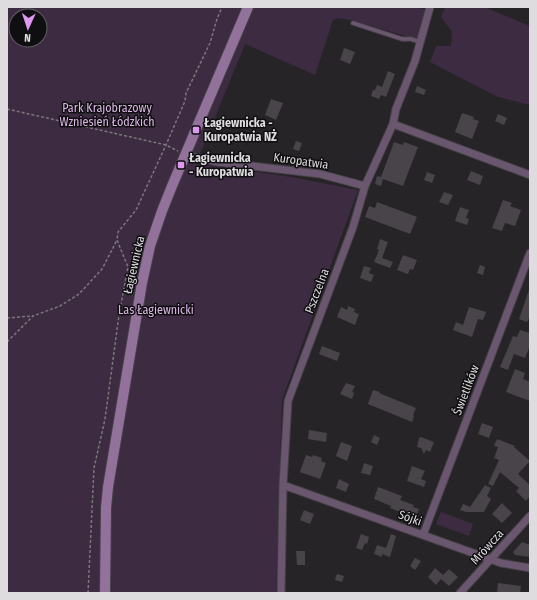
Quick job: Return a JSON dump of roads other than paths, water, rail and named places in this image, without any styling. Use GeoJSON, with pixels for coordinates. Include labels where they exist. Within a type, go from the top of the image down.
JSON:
{"type":"FeatureCollection","features":[{"type":"Feature","properties":{"kind":"street","name":"Łagiewnicka"},"geometry":{"type":"LineString","coordinates":[[105,593],[106,508],[108,487],[140,290],[146,264],[156,229],[185,154],[248,7]]}},
{"type":"Feature","properties":{"kind":"street","name":"Pszczelna"},"geometry":{"type":"LineString","coordinates":[[281,593],[283,485],[288,401],[353,226],[365,186],[393,124],[396,109],[415,61],[430,7]]}},
{"type":"Feature","properties":{"kind":"street"},"geometry":{"type":"LineString","coordinates":[[393,124],[530,175]]}},
{"type":"Feature","properties":{"kind":"street","name":"Kuropatwia"},"geometry":{"type":"LineString","coordinates":[[185,154],[218,162],[320,174],[365,186]]}},
{"type":"Feature","properties":{"kind":"street","name":"Świetlików"},"geometry":{"type":"LineString","coordinates":[[423,535],[530,253]]}},
{"type":"Feature","properties":{"kind":"street","name":"Sójki"},"geometry":{"type":"LineString","coordinates":[[283,485],[490,560],[530,568]]}},
{"type":"Feature","properties":{"kind":"street","name":"Mrówcza"},"geometry":{"type":"LineString","coordinates":[[460,593],[530,516]]}},
{"type":"Feature","properties":{"kind":"lane"},"geometry":{"type":"LineString","coordinates":[[353,23],[402,39],[411,39],[420,42]]}},
{"type":"Feature","properties":{"kind":"place","name":"Łagiewnicka - Kuropatwia NŻ"},"geometry":{"type":"Point","coordinates":[196,130]}},
{"type":"Feature","properties":{"kind":"place","name":"Łagiewnicka - Kuropatwia"},"geometry":{"type":"Point","coordinates":[181,165]}},
{"type":"Feature","properties":{"kind":"park label","name":"Park Krajobrazowy Wzniesień Łódzkich"},"geometry":{"type":"Point","coordinates":[107,115]}},
{"type":"Feature","properties":{"kind":"park label","name":"Las Łagiewnicki"},"geometry":{"type":"Point","coordinates":[156,310]}}]}
